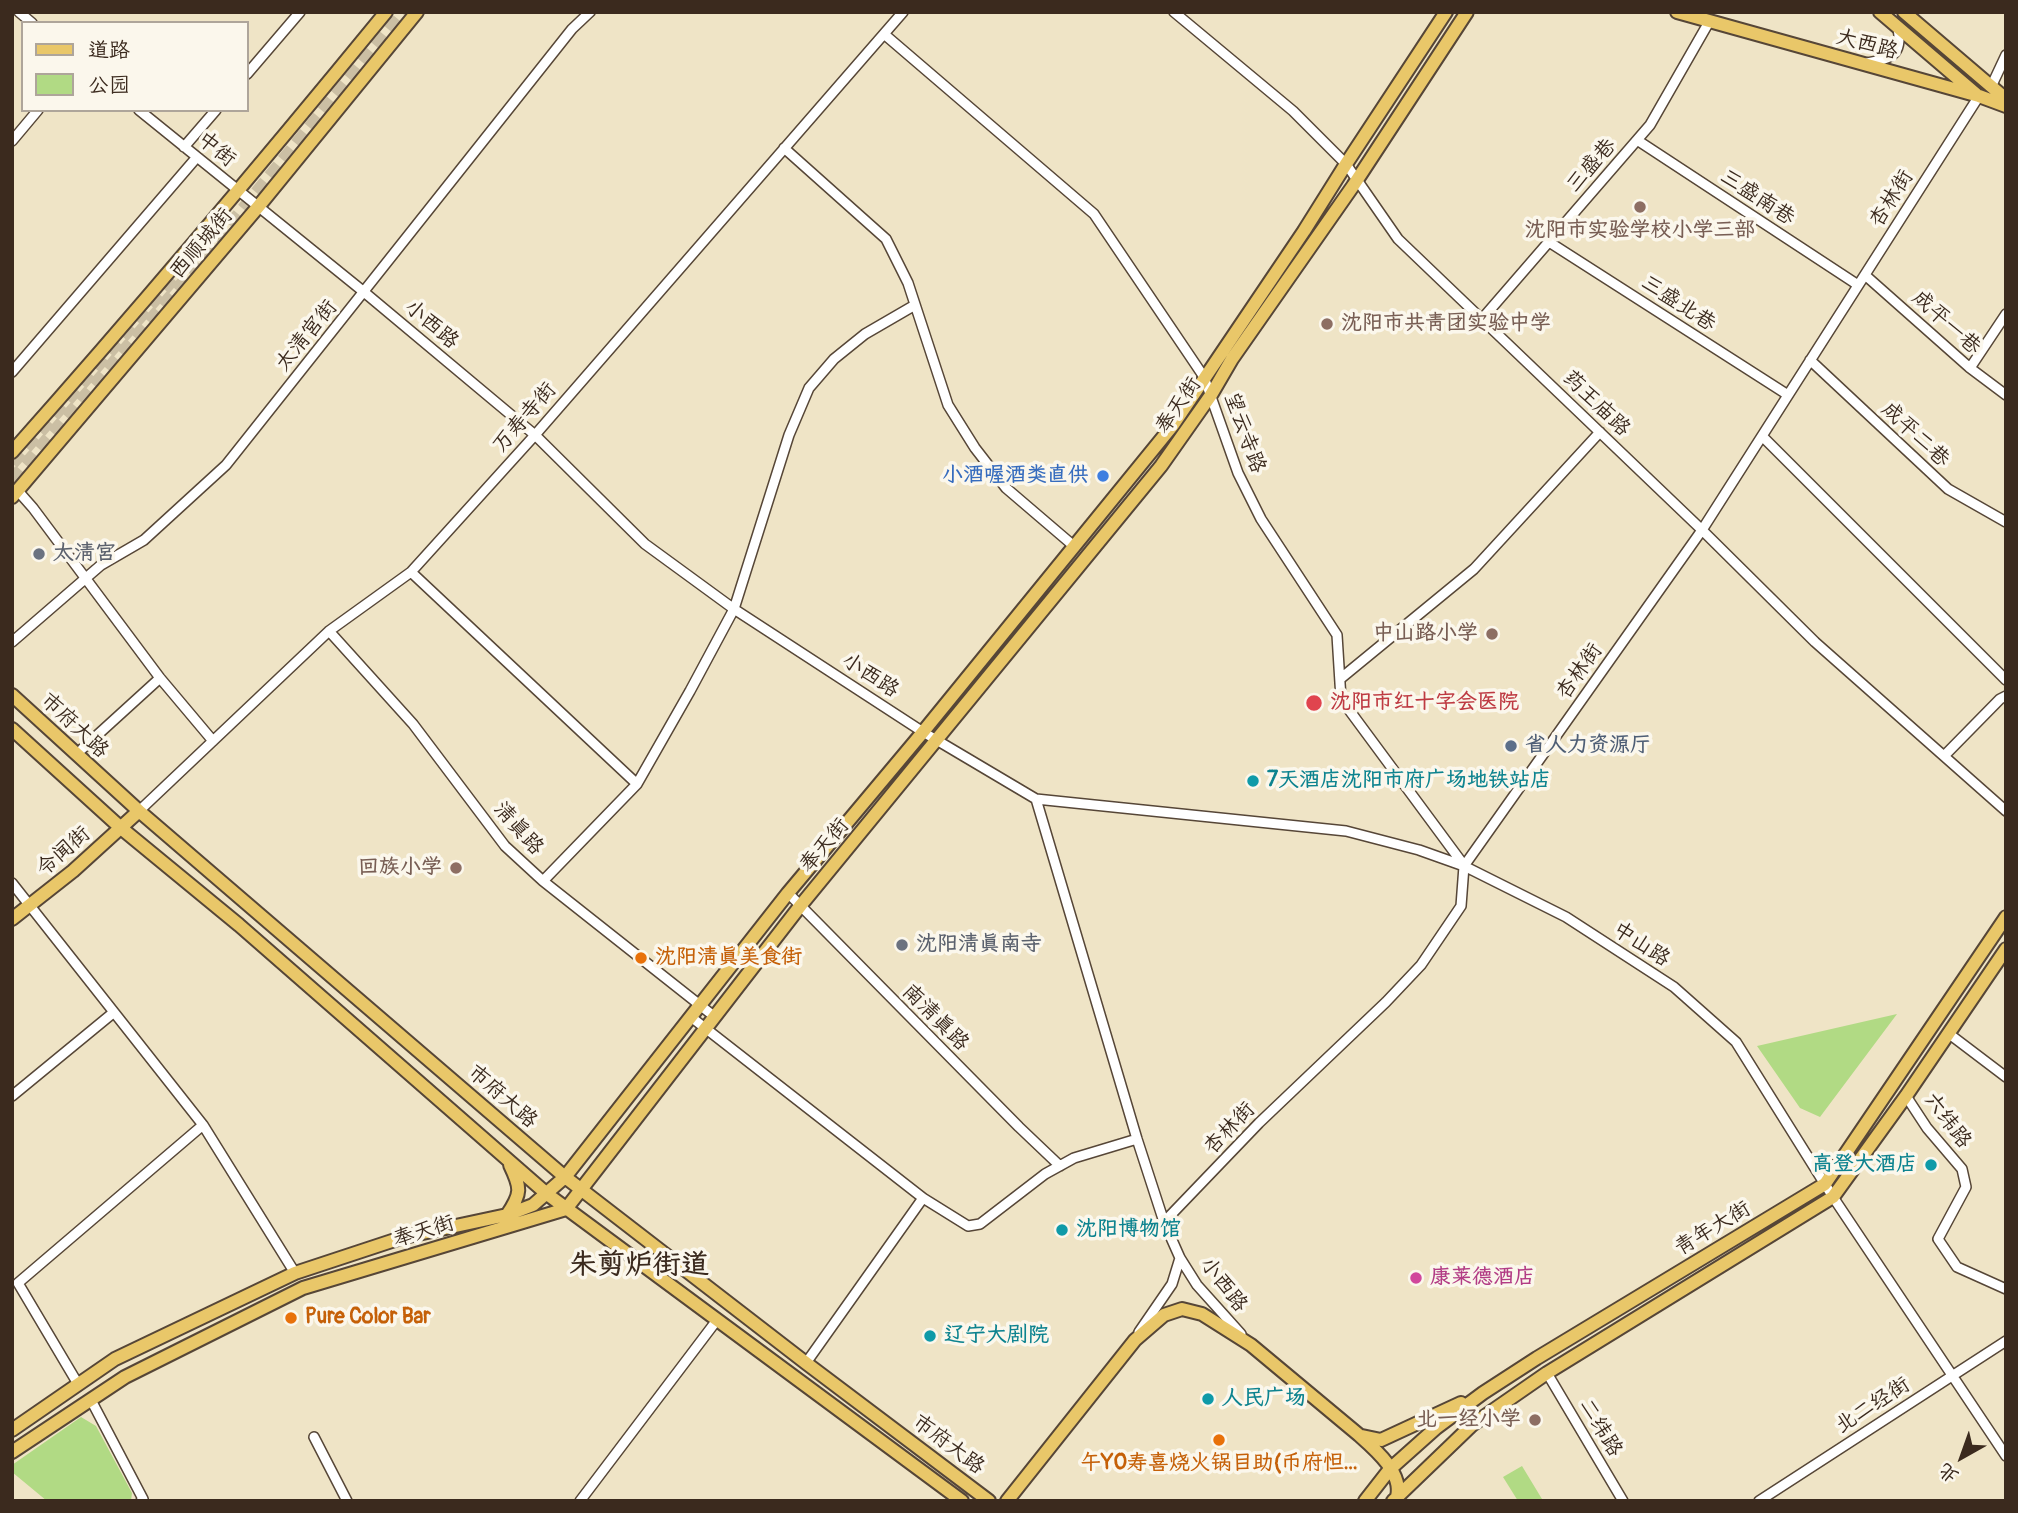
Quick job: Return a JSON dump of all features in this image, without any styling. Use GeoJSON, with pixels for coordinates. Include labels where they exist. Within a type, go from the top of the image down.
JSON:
{"type":"FeatureCollection","features":[{"type":"Feature","properties":{"kind":"main road","name":"西顺城街"},"geometry":{"type":"LineString","coordinates":[[12,452],[239,191],[386,12]]}},
{"type":"Feature","properties":{"kind":"main road","name":"西顺城街"},"geometry":{"type":"LineString","coordinates":[[15,494],[258,206],[417,12]]}},
{"type":"Feature","properties":{"kind":"main road","name":"奉天街"},"geometry":{"type":"LineString","coordinates":[[12,1430],[115,1359],[295,1273],[404,1237],[507,1215],[533,1205],[565,1177],[788,893],[1075,547],[1172,425],[1304,231],[1446,12]]}},
{"type":"Feature","properties":{"kind":"main road","name":"奉天街"},"geometry":{"type":"LineString","coordinates":[[12,1452],[125,1377],[303,1289],[566,1209],[801,905],[1161,466],[1353,186],[1467,12]]}},
{"type":"Feature","properties":{"kind":"main road","name":"大西路"},"geometry":{"type":"LineString","coordinates":[[1677,12],[1979,96],[2006,106]]}},
{"type":"Feature","properties":{"kind":"main road"},"geometry":{"type":"LineString","coordinates":[[1880,12],[1979,96]]}},
{"type":"Feature","properties":{"kind":"main road"},"geometry":{"type":"LineString","coordinates":[[1904,12],[2006,99]]}},
{"type":"Feature","properties":{"kind":"main road","name":"市府大路"},"geometry":{"type":"LineString","coordinates":[[12,695],[138,811],[565,1177],[989,1501]]}},
{"type":"Feature","properties":{"kind":"main road","name":"市府大路"},"geometry":{"type":"LineString","coordinates":[[12,729],[121,828],[239,925],[547,1194],[962,1501]]}},
{"type":"Feature","properties":{"kind":"main road","name":"令闻街"},"geometry":{"type":"LineString","coordinates":[[12,919],[138,811]]}},
{"type":"Feature","properties":{"kind":"main road","name":"青年大街"},"geometry":{"type":"LineString","coordinates":[[1365,1501],[1390,1469],[1436,1428],[1483,1393],[1825,1184],[2006,917]]}},
{"type":"Feature","properties":{"kind":"main road","name":"青年大街"},"geometry":{"type":"LineString","coordinates":[[1395,1499],[1472,1425],[1547,1373],[1833,1197],[2006,949]]}},
{"type":"Feature","properties":{"kind":"main road"},"geometry":{"type":"LineString","coordinates":[[507,1158],[519,1185],[519,1194],[507,1215]]}},
{"type":"Feature","properties":{"kind":"main road"},"geometry":{"type":"LineString","coordinates":[[1007,1501],[1135,1340],[1164,1315],[1182,1309],[1202,1314],[1251,1345],[1359,1435],[1375,1450],[1398,1483],[1395,1499]]}},
{"type":"Feature","properties":{"kind":"main road"},"geometry":{"type":"LineString","coordinates":[[1359,1435],[1381,1440],[1483,1393]]}},
{"type":"Feature","properties":{"kind":"street"},"geometry":{"type":"LineString","coordinates":[[248,73],[300,12]]}},
{"type":"Feature","properties":{"kind":"street","name":"太清宫街"},"geometry":{"type":"LineString","coordinates":[[12,642],[101,565],[144,540],[226,465],[572,29],[590,12]]}},
{"type":"Feature","properties":{"kind":"street","name":"万寿寺街"},"geometry":{"type":"LineString","coordinates":[[138,811],[329,631],[411,572],[535,435],[902,12]]}},
{"type":"Feature","properties":{"kind":"street","name":"药王庙路"},"geometry":{"type":"LineString","coordinates":[[1174,12],[1293,111],[1346,164],[1398,239],[1815,642],[2006,811]]}},
{"type":"Feature","properties":{"kind":"street","name":"三盛巷"},"geometry":{"type":"LineString","coordinates":[[1482,319],[1650,125],[1709,22]]}},
{"type":"Feature","properties":{"kind":"street"},"geometry":{"type":"LineString","coordinates":[[1861,64],[1885,60],[1896,52],[1901,41],[1898,28]]}},
{"type":"Feature","properties":{"kind":"street","name":"望云寺路"},"geometry":{"type":"LineString","coordinates":[[884,34],[1094,214],[1204,377],[1238,473],[1261,519],[1337,635],[1341,699],[1464,866]]}},
{"type":"Feature","properties":{"kind":"street"},"geometry":{"type":"LineString","coordinates":[[1991,87],[2006,55]]}},
{"type":"Feature","properties":{"kind":"street","name":"杏林街"},"geometry":{"type":"LineString","coordinates":[[1164,1222],[1259,1123],[1421,965],[1461,906],[1464,866],[1702,530],[1979,96]]}},
{"type":"Feature","properties":{"kind":"street"},"geometry":{"type":"LineString","coordinates":[[12,141],[36,112]]}},
{"type":"Feature","properties":{"kind":"street","name":"中街"},"geometry":{"type":"LineString","coordinates":[[141,112],[239,191]]}},
{"type":"Feature","properties":{"kind":"street"},"geometry":{"type":"LineString","coordinates":[[184,147],[214,112]]}},
{"type":"Feature","properties":{"kind":"street","name":"三盛南巷"},"geometry":{"type":"LineString","coordinates":[[1637,140],[1858,285]]}},
{"type":"Feature","properties":{"kind":"street"},"geometry":{"type":"LineString","coordinates":[[784,148],[886,239],[908,284],[948,405],[975,448],[1006,488],[1075,547]]}},
{"type":"Feature","properties":{"kind":"street"},"geometry":{"type":"LineString","coordinates":[[12,372],[197,157]]}},
{"type":"Feature","properties":{"kind":"street","name":"小西路"},"geometry":{"type":"LineString","coordinates":[[239,191],[365,292],[535,435],[645,544],[734,609],[923,732],[1036,799],[1164,1222],[1180,1258],[1197,1285],[1251,1345]]}},
{"type":"Feature","properties":{"kind":"street","name":"三盛北巷"},"geometry":{"type":"LineString","coordinates":[[1549,242],[1788,395]]}},
{"type":"Feature","properties":{"kind":"street","name":"成平一巷"},"geometry":{"type":"LineString","coordinates":[[1865,275],[1970,368],[2006,396]]}},
{"type":"Feature","properties":{"kind":"street"},"geometry":{"type":"LineString","coordinates":[[543,881],[637,784],[734,609],[789,435],[809,388],[834,359],[865,334],[915,305]]}},
{"type":"Feature","properties":{"kind":"street"},"geometry":{"type":"LineString","coordinates":[[1970,368],[2006,314]]}},
{"type":"Feature","properties":{"kind":"street","name":"成平二巷"},"geometry":{"type":"LineString","coordinates":[[1810,360],[1948,489],[2006,522]]}},
{"type":"Feature","properties":{"kind":"street"},"geometry":{"type":"LineString","coordinates":[[1340,679],[1474,569],[1600,432]]}},
{"type":"Feature","properties":{"kind":"street"},"geometry":{"type":"LineString","coordinates":[[1762,436],[2006,680]]}},
{"type":"Feature","properties":{"kind":"street"},"geometry":{"type":"LineString","coordinates":[[15,494],[33,508],[160,678],[213,741]]}},
{"type":"Feature","properties":{"kind":"street"},"geometry":{"type":"LineString","coordinates":[[411,572],[637,784]]}},
{"type":"Feature","properties":{"kind":"street","name":"清真路"},"geometry":{"type":"LineString","coordinates":[[329,631],[413,724],[505,846],[543,881],[715,1017]]}},
{"type":"Feature","properties":{"kind":"street"},"geometry":{"type":"LineString","coordinates":[[82,749],[160,678]]}},
{"type":"Feature","properties":{"kind":"street"},"geometry":{"type":"LineString","coordinates":[[1944,756],[2006,696]]}},
{"type":"Feature","properties":{"kind":"street","name":"中山路"},"geometry":{"type":"LineString","coordinates":[[1036,799],[1346,831],[1419,850],[1464,866],[1566,918],[1674,987],[1736,1042],[1833,1197],[2006,1456]]}},
{"type":"Feature","properties":{"kind":"street"},"geometry":{"type":"LineString","coordinates":[[12,883],[203,1125],[295,1273]]}},
{"type":"Feature","properties":{"kind":"street","name":"南清真路"},"geometry":{"type":"LineString","coordinates":[[788,893],[1019,1128],[1060,1166]]}},
{"type":"Feature","properties":{"kind":"street"},"geometry":{"type":"LineString","coordinates":[[12,1096],[113,1013]]}},
{"type":"Feature","properties":{"kind":"street"},"geometry":{"type":"LineString","coordinates":[[691,1017],[923,1198],[968,1226],[980,1224],[1045,1174],[1074,1158],[1137,1139]]}},
{"type":"Feature","properties":{"kind":"street"},"geometry":{"type":"LineString","coordinates":[[1948,1033],[2006,1076]]}},
{"type":"Feature","properties":{"kind":"street","name":"六纬路"},"geometry":{"type":"LineString","coordinates":[[1906,1096],[1927,1128],[1962,1169],[1966,1187],[1938,1239],[1957,1267],[2006,1289]]}},
{"type":"Feature","properties":{"kind":"street"},"geometry":{"type":"LineString","coordinates":[[78,1384],[18,1283],[203,1125]]}},
{"type":"Feature","properties":{"kind":"street"},"geometry":{"type":"LineString","coordinates":[[806,1363],[923,1198]]}},
{"type":"Feature","properties":{"kind":"street"},"geometry":{"type":"LineString","coordinates":[[1135,1340],[1172,1284],[1180,1258]]}},
{"type":"Feature","properties":{"kind":"street"},"geometry":{"type":"LineString","coordinates":[[580,1501],[718,1320]]}},
{"type":"Feature","properties":{"kind":"street","name":"北二经街"},"geometry":{"type":"LineString","coordinates":[[1759,1501],[2006,1341]]}},
{"type":"Feature","properties":{"kind":"street","name":"二纬路"},"geometry":{"type":"LineString","coordinates":[[1547,1373],[1623,1501]]}},
{"type":"Feature","properties":{"kind":"street"},"geometry":{"type":"LineString","coordinates":[[91,1400],[141,1501]]}},
{"type":"Feature","properties":{"kind":"street"},"geometry":{"type":"LineString","coordinates":[[314,1437],[347,1501]]}},
{"type":"Feature","properties":{"kind":"green space"},"geometry":{"type":"Polygon","coordinates":[[[1897,1014],[1820,1117],[1800,1108],[1757,1046],[1897,1014]]]}},
{"type":"Feature","properties":{"kind":"green space"},"geometry":{"type":"Polygon","coordinates":[[[81,1417],[96,1426],[132,1493],[131,1501],[47,1501],[12,1472],[12,1465],[81,1417]]]}},
{"type":"Feature","properties":{"kind":"green space"},"geometry":{"type":"Polygon","coordinates":[[[1522,1466],[1542,1499],[1539,1501],[1518,1501],[1503,1477],[1522,1466]]]}},
{"type":"Feature","properties":{"kind":"tunnel"},"geometry":{"type":"LineString","coordinates":[[12,481],[184,282],[405,12]]}},
{"type":"Feature","properties":{"kind":"tunnel"},"geometry":{"type":"LineString","coordinates":[[12,463],[202,245]]}},
{"type":"Feature","properties":{"kind":"place","name":"沈阳市实验学校小学三部"},"geometry":{"type":"Point","coordinates":[1640,207]}},
{"type":"Feature","properties":{"kind":"place","name":"沈阳市共青团实验中学"},"geometry":{"type":"Point","coordinates":[1327,324]}},
{"type":"Feature","properties":{"kind":"place","name":"小酒喔酒类直供"},"geometry":{"type":"Point","coordinates":[1103,476]}},
{"type":"Feature","properties":{"kind":"place","name":"太清宫"},"geometry":{"type":"Point","coordinates":[39,554]}},
{"type":"Feature","properties":{"kind":"place","name":"中山路小学"},"geometry":{"type":"Point","coordinates":[1492,634]}},
{"type":"Feature","properties":{"kind":"place","name":"沈阳市红十字会医院"},"geometry":{"type":"Point","coordinates":[1314,703]}},
{"type":"Feature","properties":{"kind":"place","name":"省人力资源厅"},"geometry":{"type":"Point","coordinates":[1511,746]}},
{"type":"Feature","properties":{"kind":"place","name":"7天酒店沈阳市府广场地铁站店"},"geometry":{"type":"Point","coordinates":[1253,781]}},
{"type":"Feature","properties":{"kind":"place","name":"回族小学"},"geometry":{"type":"Point","coordinates":[456,868]}},
{"type":"Feature","properties":{"kind":"place","name":"沈阳清真南寺"},"geometry":{"type":"Point","coordinates":[902,945]}},
{"type":"Feature","properties":{"kind":"place","name":"沈阳清真美食街"},"geometry":{"type":"Point","coordinates":[641,958]}},
{"type":"Feature","properties":{"kind":"place","name":"高登大酒店"},"geometry":{"type":"Point","coordinates":[1931,1165]}},
{"type":"Feature","properties":{"kind":"place","name":"沈阳博物馆"},"geometry":{"type":"Point","coordinates":[1062,1230]}},
{"type":"Feature","properties":{"kind":"place","name":"康莱德酒店"},"geometry":{"type":"Point","coordinates":[1416,1278]}},
{"type":"Feature","properties":{"kind":"place","name":"Pure Color Bar"},"geometry":{"type":"Point","coordinates":[291,1318]}},
{"type":"Feature","properties":{"kind":"place","name":"辽宁大剧院"},"geometry":{"type":"Point","coordinates":[930,1336]}},
{"type":"Feature","properties":{"kind":"place","name":"人民广场"},"geometry":{"type":"Point","coordinates":[1208,1399]}},
{"type":"Feature","properties":{"kind":"place","name":"北一经小学"},"geometry":{"type":"Point","coordinates":[1535,1420]}},
{"type":"Feature","properties":{"kind":"place","name":"午YO寿喜烧火锅目助(币府怛..."},"geometry":{"type":"Point","coordinates":[1219,1440]}},
{"type":"Feature","properties":{"kind":"district","name":"朱剪炉街道"},"geometry":{"type":"Point","coordinates":[639,1266]}}]}
